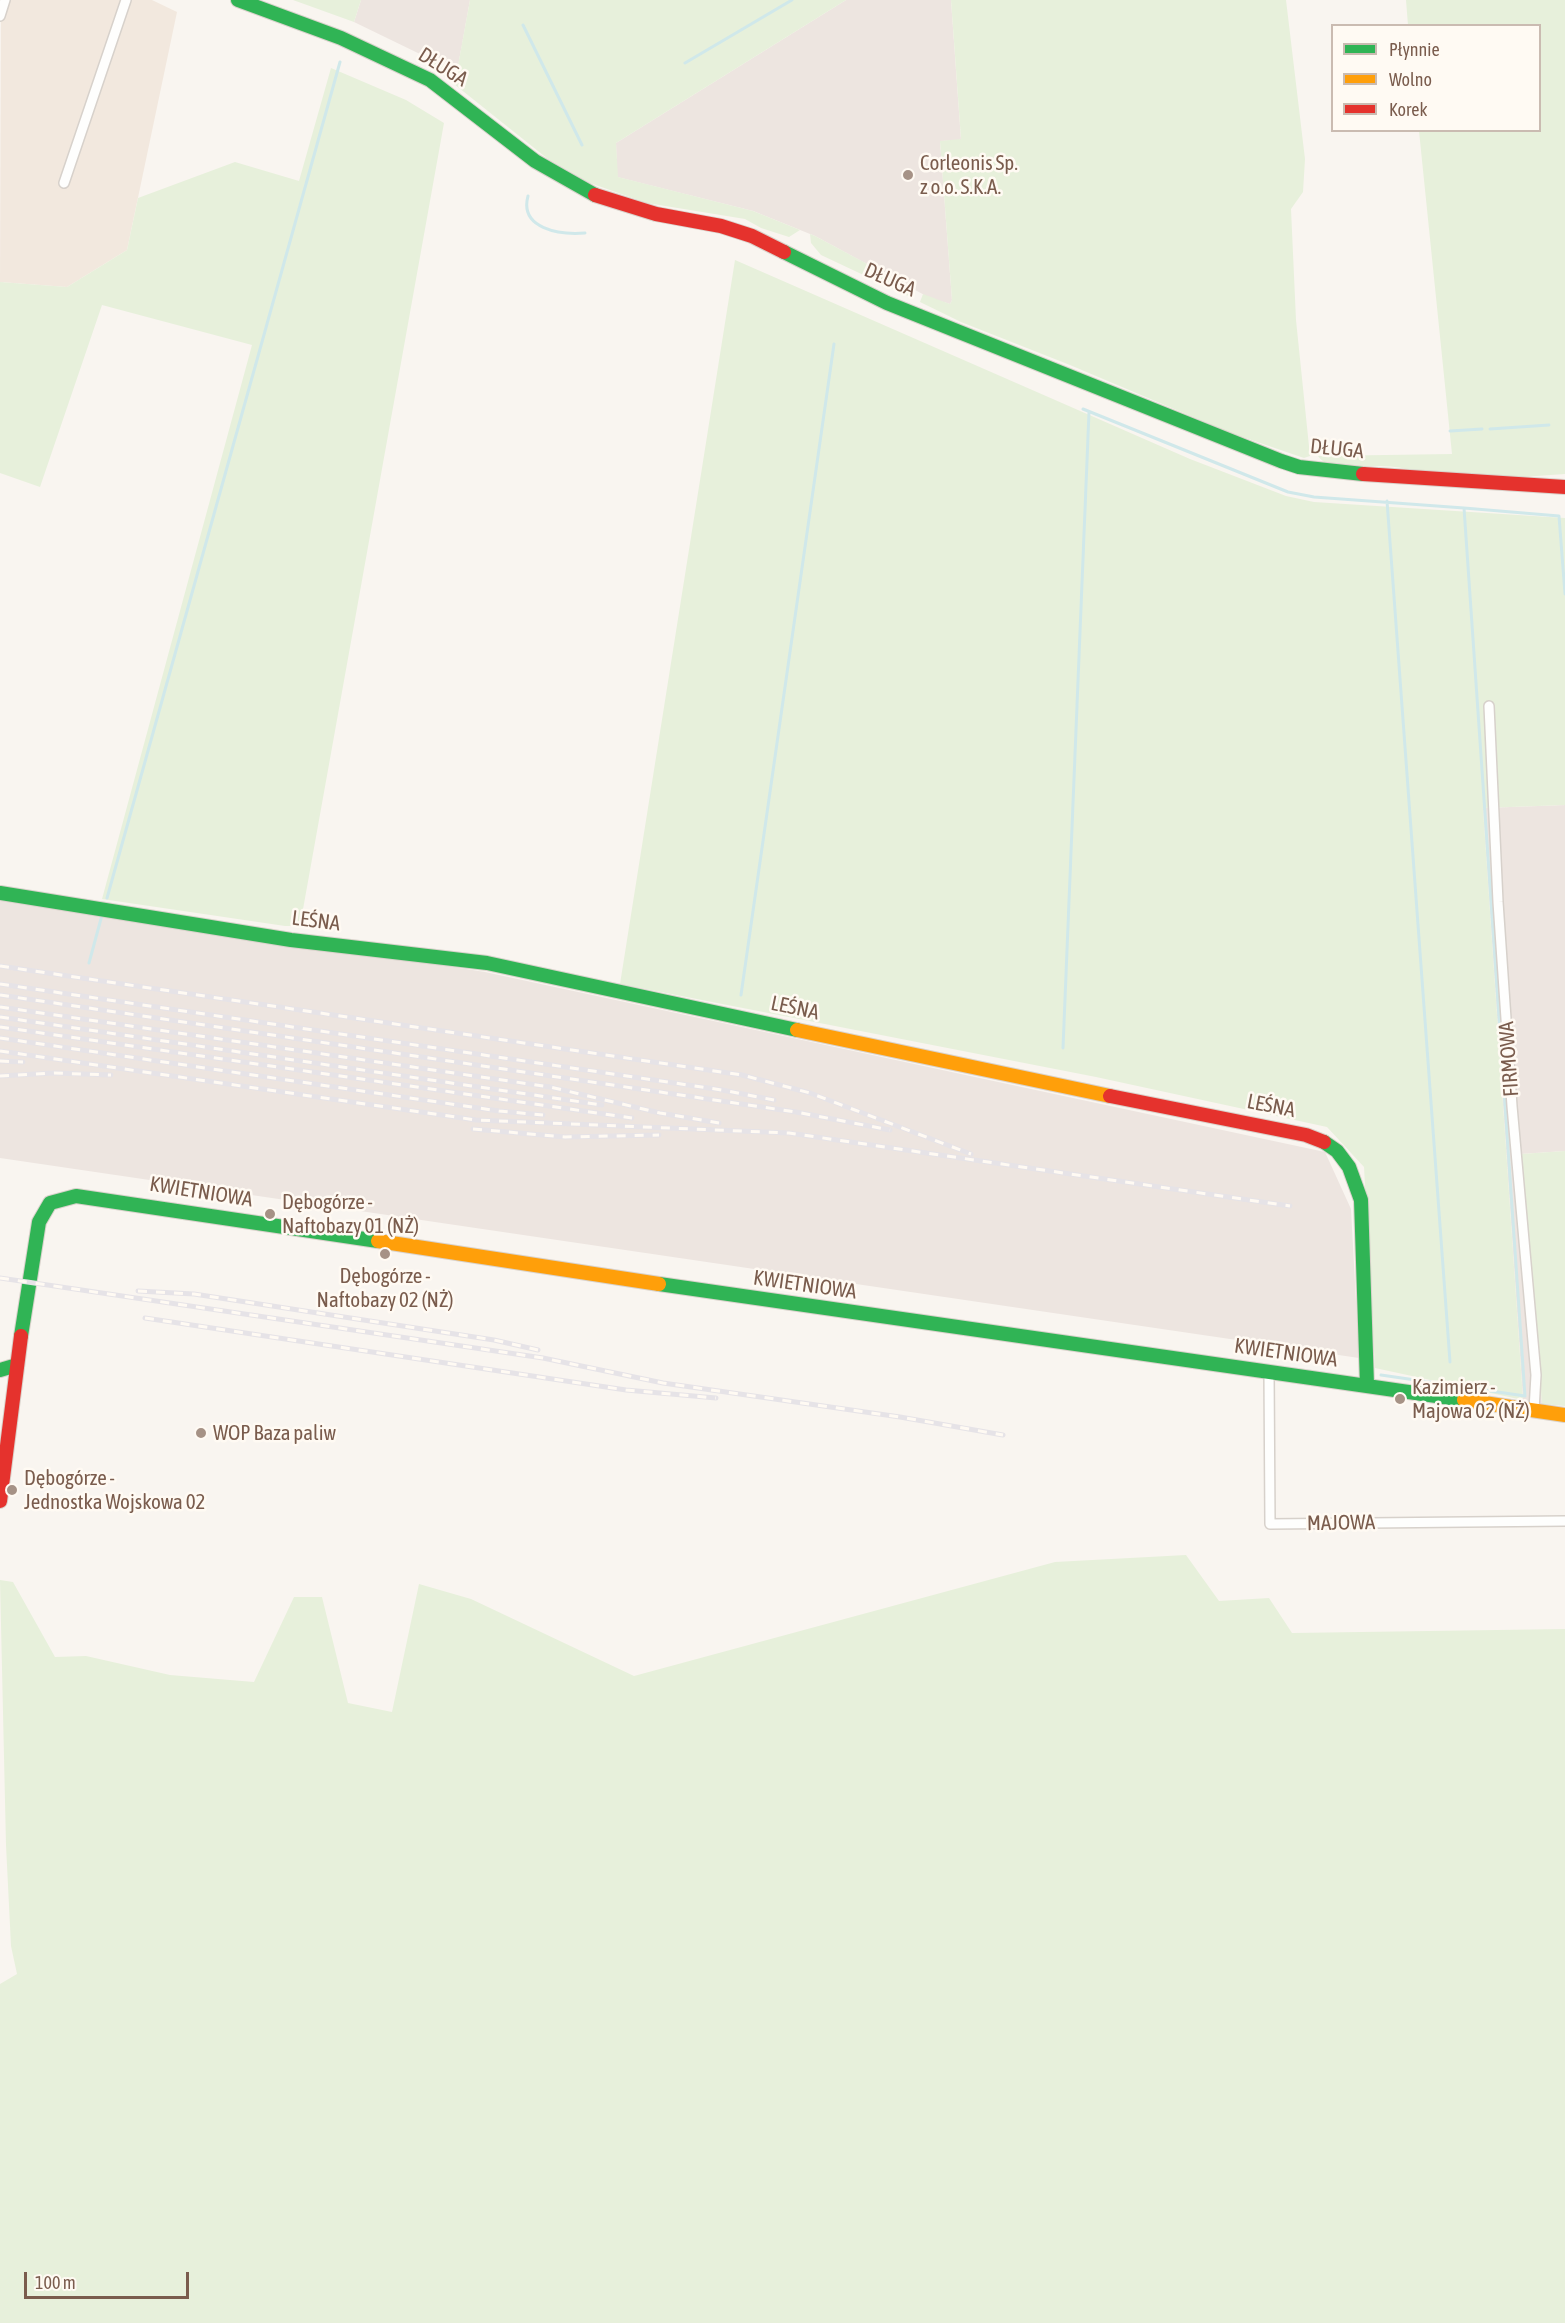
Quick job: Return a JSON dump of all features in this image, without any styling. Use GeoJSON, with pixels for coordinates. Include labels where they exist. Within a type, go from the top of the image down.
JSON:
{"type":"FeatureCollection","features":[{"type":"Feature","properties":{"kind":"street"},"geometry":{"type":"LineString","coordinates":[[0,16],[5,0]]}},
{"type":"Feature","properties":{"kind":"street"},"geometry":{"type":"LineString","coordinates":[[64,183],[126,0]]}},
{"type":"Feature","properties":{"kind":"street","name":"DŁUGA"},"geometry":{"type":"LineString","coordinates":[[238,0],[340,38],[430,80],[535,161],[588,193],[639,209],[721,226],[752,236],[887,303],[1281,461],[1299,467],[1331,472],[1565,487]]}},
{"type":"Feature","properties":{"kind":"street","name":"FIRMOWA"},"geometry":{"type":"LineString","coordinates":[[1489,706],[1498,902],[1510,1083],[1536,1375],[1534,1410]]}},
{"type":"Feature","properties":{"kind":"street","name":"LEŚNA"},"geometry":{"type":"LineString","coordinates":[[0,893],[291,940],[487,963],[999,1074],[1323,1140],[1336,1148],[1347,1160],[1355,1177],[1361,1200],[1367,1385]]}},
{"type":"Feature","properties":{"kind":"street","name":"KWIETNIOWA"},"geometry":{"type":"LineString","coordinates":[[17,1365],[39,1222],[50,1203],[57,1199],[89,1196],[482,1258],[1565,1415]]}},
{"type":"Feature","properties":{"kind":"street"},"geometry":{"type":"LineString","coordinates":[[0,1370],[17,1365],[0,1501]]}},
{"type":"Feature","properties":{"kind":"street","name":"MAJOWA"},"geometry":{"type":"LineString","coordinates":[[1269,1371],[1270,1524],[1565,1521]]}},
{"type":"Feature","properties":{"kind":"shaded area"},"geometry":{"type":"Polygon","coordinates":[[[1,0],[152,0],[177,12],[127,250],[67,287],[0,282],[1,0]]]}},
{"type":"Feature","properties":{"kind":"shaded area"},"geometry":{"type":"Polygon","coordinates":[[[361,0],[470,0],[457,72],[354,22],[361,0]]]}},
{"type":"Feature","properties":{"kind":"shaded area"},"geometry":{"type":"Polygon","coordinates":[[[846,0],[951,0],[961,140],[940,141],[952,300],[950,304],[930,298],[815,236],[753,211],[617,177],[616,143],[846,0]]]}},
{"type":"Feature","properties":{"kind":"shaded area"},"geometry":{"type":"Polygon","coordinates":[[[1565,805],[1565,1151],[1521,1154],[1542,1404],[1523,1400],[1483,808],[1565,805]]]}},
{"type":"Feature","properties":{"kind":"shaded area"},"geometry":{"type":"Polygon","coordinates":[[[0,898],[14,900],[15,903],[485,972],[1325,1152],[1351,1209],[1359,1358],[0,1158],[0,898]]]}},
{"type":"Feature","properties":{"kind":"green space"},"geometry":{"type":"Polygon","coordinates":[[[293,0],[361,0],[354,22],[293,0]]]}},
{"type":"Feature","properties":{"kind":"green space"},"geometry":{"type":"Polygon","coordinates":[[[470,0],[846,0],[616,143],[618,177],[753,211],[800,230],[789,237],[761,228],[745,219],[647,203],[590,183],[548,159],[429,64],[427,57],[457,71],[470,0]]]}},
{"type":"Feature","properties":{"kind":"green space"},"geometry":{"type":"Polygon","coordinates":[[[951,0],[1286,0],[1305,159],[1303,192],[1291,209],[1296,320],[1310,456],[1304,458],[1231,433],[961,322],[920,302],[923,294],[950,304],[952,300],[940,141],[961,139],[951,0]]]}},
{"type":"Feature","properties":{"kind":"green space"},"geometry":{"type":"Polygon","coordinates":[[[1406,0],[1565,0],[1565,474],[1522,477],[1418,472],[1386,466],[1347,468],[1331,465],[1318,456],[1452,454],[1419,132],[1541,132],[1541,24],[1408,24],[1406,0]]]}},
{"type":"Feature","properties":{"kind":"green space"},"geometry":{"type":"Polygon","coordinates":[[[331,68],[406,100],[444,123],[300,926],[285,926],[102,899],[252,345],[102,305],[40,487],[0,473],[0,282],[67,287],[127,250],[138,198],[235,162],[299,181],[331,68]]]}},
{"type":"Feature","properties":{"kind":"green space"},"geometry":{"type":"Polygon","coordinates":[[[810,234],[914,289],[908,296],[821,255],[811,243],[810,234]]]}},
{"type":"Feature","properties":{"kind":"green space"},"geometry":{"type":"Polygon","coordinates":[[[735,260],[1190,459],[1286,496],[1314,502],[1565,518],[1565,805],[1483,808],[1523,1400],[1375,1368],[1364,1167],[1327,1127],[1096,1077],[620,984],[735,260]]]}},
{"type":"Feature","properties":{"kind":"green space"},"geometry":{"type":"Polygon","coordinates":[[[1565,1151],[1565,1406],[1542,1404],[1521,1154],[1565,1151]]]}},
{"type":"Feature","properties":{"kind":"green space"},"geometry":{"type":"Polygon","coordinates":[[[1186,1555],[1219,1601],[1269,1598],[1292,1633],[1565,1629],[1565,2323],[0,2323],[0,1984],[17,1974],[11,1946],[6,1845],[0,1580],[13,1582],[55,1657],[86,1656],[170,1675],[254,1682],[294,1597],[322,1597],[348,1703],[392,1712],[419,1584],[471,1599],[634,1676],[1055,1562],[1186,1555]]]}},
{"type":"Feature","properties":{"kind":"waterway"},"geometry":{"type":"LineString","coordinates":[[685,63],[792,0]]}},
{"type":"Feature","properties":{"kind":"waterway"},"geometry":{"type":"LineString","coordinates":[[523,25],[582,145]]}},
{"type":"Feature","properties":{"kind":"waterway"},"geometry":{"type":"LineString","coordinates":[[107,898],[340,62]]}},
{"type":"Feature","properties":{"kind":"waterway"},"geometry":{"type":"LineString","coordinates":[[528,196],[527,207],[535,223],[554,231],[585,233]]}},
{"type":"Feature","properties":{"kind":"waterway"},"geometry":{"type":"LineString","coordinates":[[741,995],[834,344]]}},
{"type":"Feature","properties":{"kind":"waterway"},"geometry":{"type":"LineString","coordinates":[[1083,409],[1288,492],[1314,497],[1464,508]]}},
{"type":"Feature","properties":{"kind":"waterway"},"geometry":{"type":"LineString","coordinates":[[1063,1048],[1089,412]]}},
{"type":"Feature","properties":{"kind":"waterway"},"geometry":{"type":"LineString","coordinates":[[1490,429],[1549,425]]}},
{"type":"Feature","properties":{"kind":"waterway"},"geometry":{"type":"LineString","coordinates":[[1450,431],[1482,429]]}},
{"type":"Feature","properties":{"kind":"waterway"},"geometry":{"type":"LineString","coordinates":[[1387,501],[1450,1362]]}},
{"type":"Feature","properties":{"kind":"waterway"},"geometry":{"type":"LineString","coordinates":[[1381,1375],[1525,1396],[1464,508],[1559,516],[1565,594]]}},
{"type":"Feature","properties":{"kind":"waterway"},"geometry":{"type":"LineString","coordinates":[[89,963],[102,915]]}},
{"type":"Feature","properties":{"kind":"railway"},"geometry":{"type":"LineString","coordinates":[[0,966],[742,1075],[810,1093],[971,1154]]}},
{"type":"Feature","properties":{"kind":"railway"},"geometry":{"type":"LineString","coordinates":[[0,984],[722,1090],[774,1100]]}},
{"type":"Feature","properties":{"kind":"railway"},"geometry":{"type":"LineString","coordinates":[[0,995],[796,1112],[890,1130]]}},
{"type":"Feature","properties":{"kind":"railway"},"geometry":{"type":"LineString","coordinates":[[0,1007],[550,1087],[660,1113],[719,1123]]}},
{"type":"Feature","properties":{"kind":"railway"},"geometry":{"type":"LineString","coordinates":[[0,1017],[602,1105]]}},
{"type":"Feature","properties":{"kind":"railway"},"geometry":{"type":"LineString","coordinates":[[0,1027],[632,1118]]}},
{"type":"Feature","properties":{"kind":"railway"},"geometry":{"type":"LineString","coordinates":[[0,1038],[499,1111],[543,1115]]}},
{"type":"Feature","properties":{"kind":"railway"},"geometry":{"type":"LineString","coordinates":[[0,1051],[476,1120],[789,1133],[1290,1206]]}},
{"type":"Feature","properties":{"kind":"railway"},"geometry":{"type":"LineString","coordinates":[[0,1061],[23,1062]]}},
{"type":"Feature","properties":{"kind":"railway"},"geometry":{"type":"LineString","coordinates":[[0,1076],[54,1073],[111,1075]]}},
{"type":"Feature","properties":{"kind":"railway"},"geometry":{"type":"LineString","coordinates":[[473,1129],[565,1137],[659,1135]]}},
{"type":"Feature","properties":{"kind":"railway"},"geometry":{"type":"LineString","coordinates":[[0,1278],[543,1358],[663,1383],[900,1417],[1003,1435]]}},
{"type":"Feature","properties":{"kind":"railway"},"geometry":{"type":"LineString","coordinates":[[138,1291],[194,1294],[494,1340],[538,1350]]}},
{"type":"Feature","properties":{"kind":"railway"},"geometry":{"type":"LineString","coordinates":[[145,1318],[626,1390],[716,1398]]}},
{"type":"Feature","properties":{"kind":"traffic: fast"},"geometry":{"type":"LineString","coordinates":[[238,0],[341,38],[430,80],[535,161],[595,195]]}},
{"type":"Feature","properties":{"kind":"traffic: fast"},"geometry":{"type":"LineString","coordinates":[[784,252],[887,303],[1281,461],[1299,467],[1363,474]]}},
{"type":"Feature","properties":{"kind":"traffic: fast"},"geometry":{"type":"LineString","coordinates":[[0,893],[291,940],[487,963],[797,1030]]}},
{"type":"Feature","properties":{"kind":"traffic: fast"},"geometry":{"type":"LineString","coordinates":[[1324,1142],[1337,1151],[1349,1167],[1361,1200],[1367,1385]]}},
{"type":"Feature","properties":{"kind":"traffic: fast"},"geometry":{"type":"LineString","coordinates":[[21,1336],[39,1222],[50,1203],[76,1196],[378,1241]]}},
{"type":"Feature","properties":{"kind":"traffic: fast"},"geometry":{"type":"LineString","coordinates":[[659,1284],[1464,1400]]}},
{"type":"Feature","properties":{"kind":"traffic: fast"},"geometry":{"type":"LineString","coordinates":[[0,1370],[17,1365]]}},
{"type":"Feature","properties":{"kind":"traffic: slow"},"geometry":{"type":"LineString","coordinates":[[797,1030],[1110,1096]]}},
{"type":"Feature","properties":{"kind":"traffic: slow"},"geometry":{"type":"LineString","coordinates":[[378,1241],[659,1284]]}},
{"type":"Feature","properties":{"kind":"traffic: slow"},"geometry":{"type":"LineString","coordinates":[[1464,1400],[1565,1415]]}},
{"type":"Feature","properties":{"kind":"traffic: jam"},"geometry":{"type":"LineString","coordinates":[[595,195],[656,214],[721,226],[752,236],[784,252]]}},
{"type":"Feature","properties":{"kind":"traffic: jam"},"geometry":{"type":"LineString","coordinates":[[1363,474],[1565,487]]}},
{"type":"Feature","properties":{"kind":"traffic: jam"},"geometry":{"type":"LineString","coordinates":[[1110,1096],[1306,1135],[1324,1142]]}},
{"type":"Feature","properties":{"kind":"traffic: jam"},"geometry":{"type":"LineString","coordinates":[[0,1501],[21,1336]]}},
{"type":"Feature","properties":{"kind":"place","name":"Corleonis Sp. z o.o. S.K.A."},"geometry":{"type":"Point","coordinates":[908,175]}},
{"type":"Feature","properties":{"kind":"place","name":"Dębogórze - Naftobazy 01 (NŻ)"},"geometry":{"type":"Point","coordinates":[270,1214]}},
{"type":"Feature","properties":{"kind":"place","name":"Dębogórze - Naftobazy 02 (NŻ)"},"geometry":{"type":"Point","coordinates":[385,1254]}},
{"type":"Feature","properties":{"kind":"place","name":"Kazimierz - Majowa 02 (NŻ)"},"geometry":{"type":"Point","coordinates":[1400,1399]}},
{"type":"Feature","properties":{"kind":"place","name":"WOP Baza paliw"},"geometry":{"type":"Point","coordinates":[201,1433]}},
{"type":"Feature","properties":{"kind":"place","name":"Dębogórze - Jednostka Wojskowa 02"},"geometry":{"type":"Point","coordinates":[12,1490]}}]}
